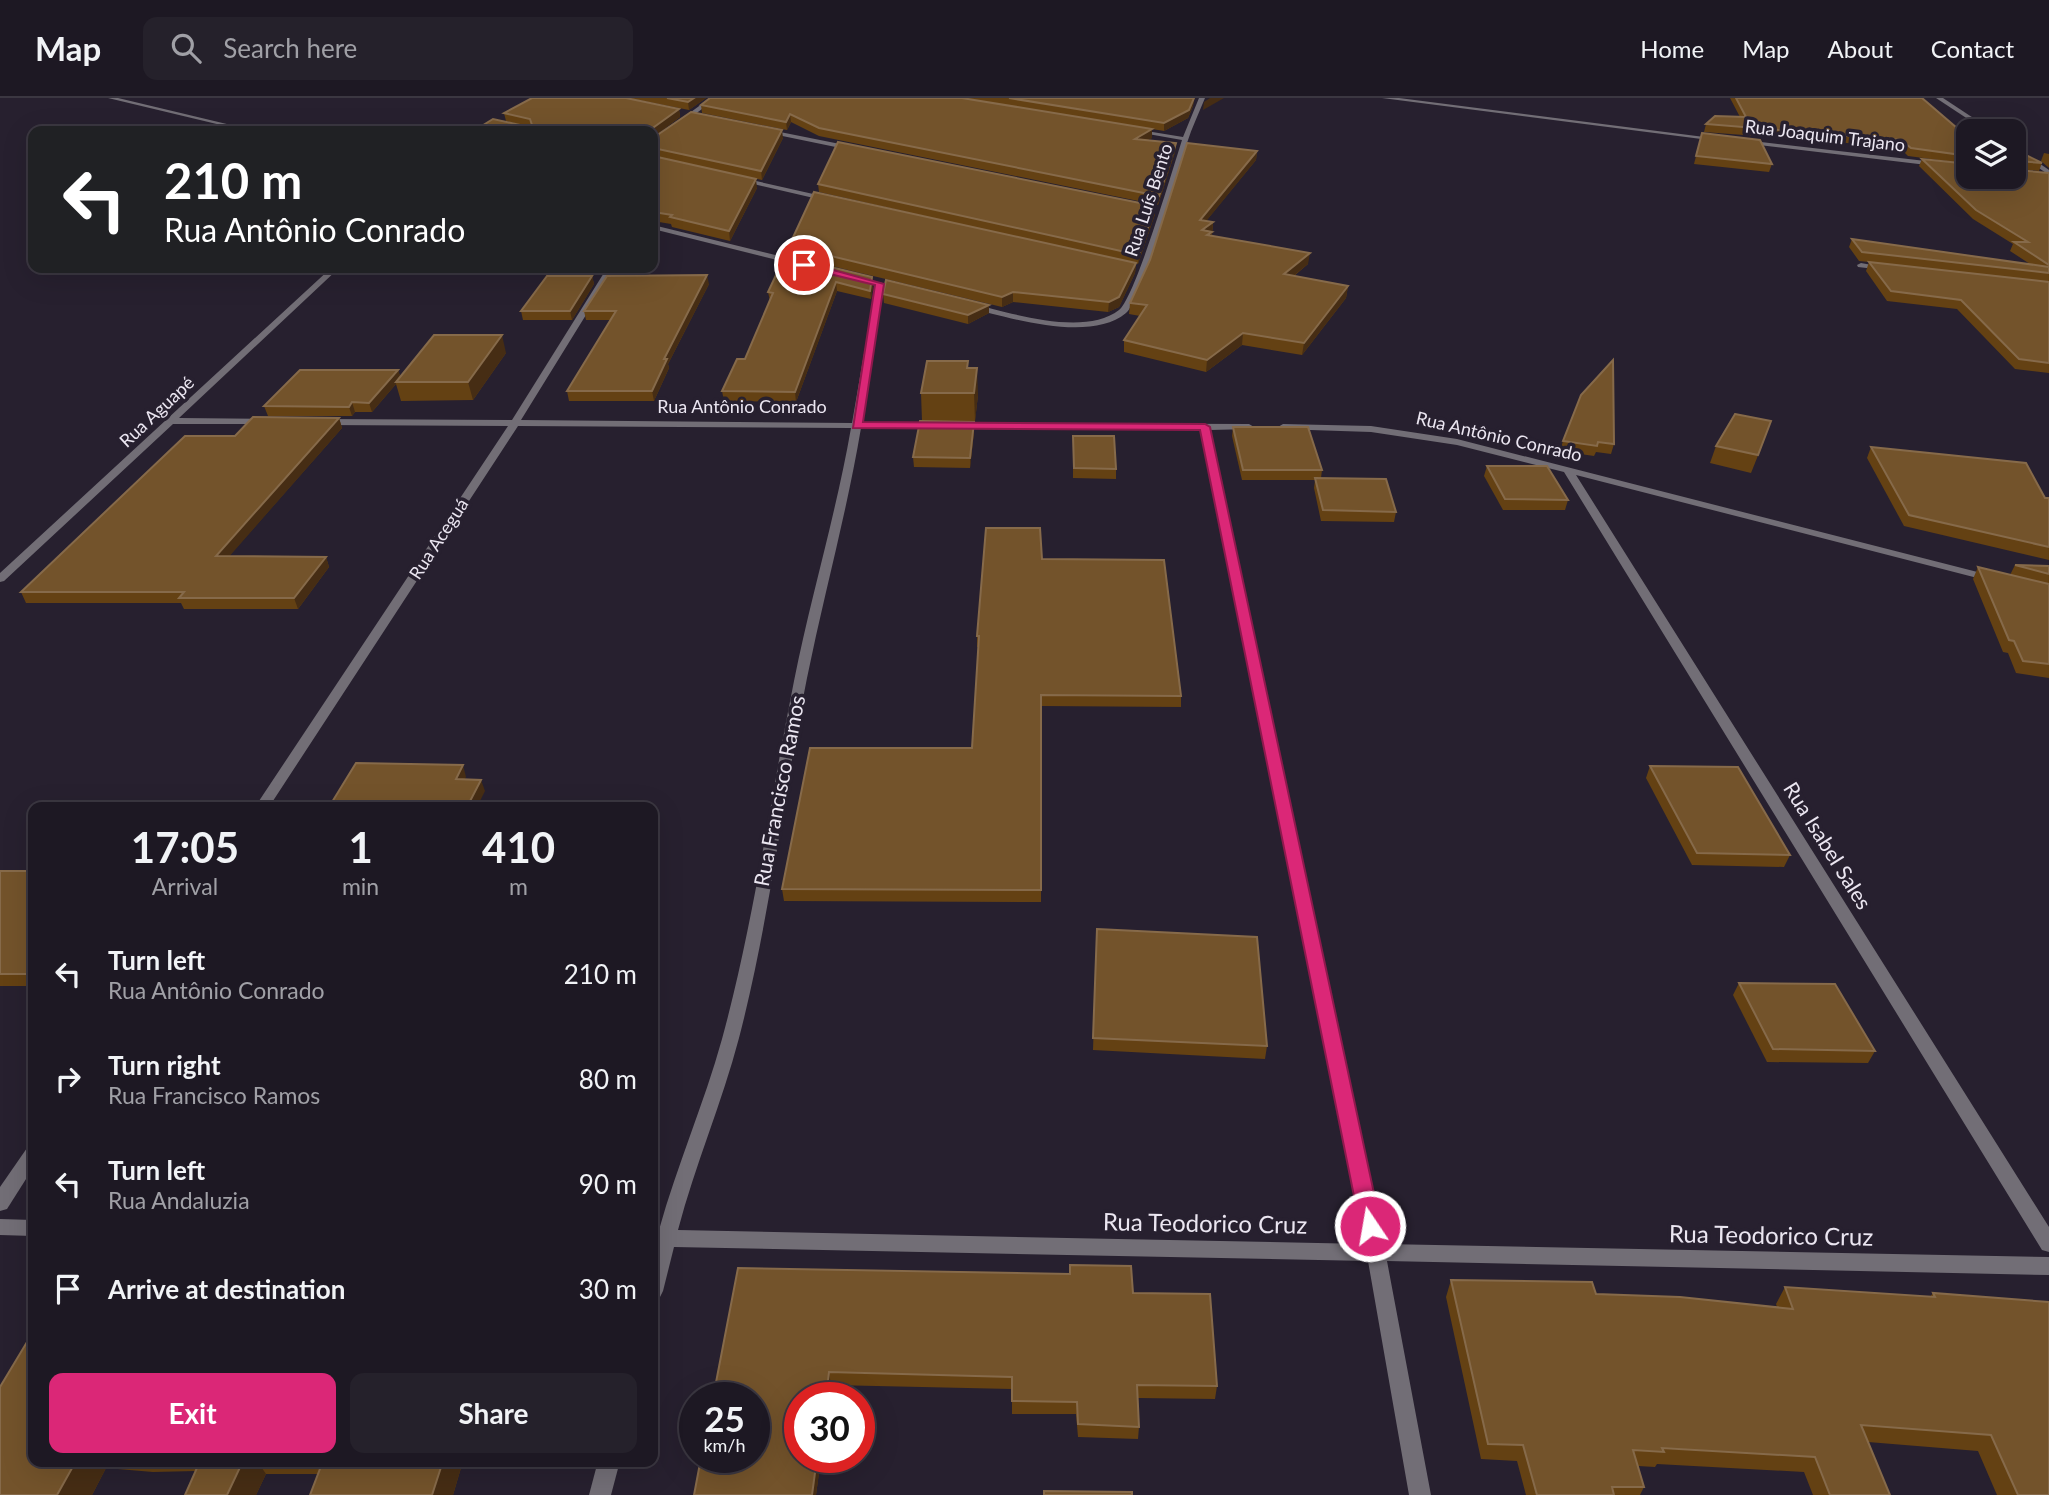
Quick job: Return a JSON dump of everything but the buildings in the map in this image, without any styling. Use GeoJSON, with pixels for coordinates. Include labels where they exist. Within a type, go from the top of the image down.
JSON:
{"type":"FeatureCollection","features":[{"type":"Feature","properties":{"kind":"street"},"geometry":{"type":"LineString","coordinates":[[111,98],[231,126]]}},
{"type":"Feature","properties":{"kind":"street"},"geometry":{"type":"LineString","coordinates":[[658,139],[714,98]]}},
{"type":"Feature","properties":{"kind":"street","name":"Rua Joaquim Trajano"},"geometry":{"type":"LineString","coordinates":[[1385,98],[1956,166]]}},
{"type":"Feature","properties":{"kind":"street"},"geometry":{"type":"LineString","coordinates":[[1939,98],[1971,119]]}},
{"type":"Feature","properties":{"kind":"street"},"geometry":{"type":"LineString","coordinates":[[1189,101],[1201,101]]}},
{"type":"Feature","properties":{"kind":"street","name":"Rua Luís Bento"},"geometry":{"type":"LineString","coordinates":[[961,303],[1061,323],[1095,323],[1124,311],[1143,270],[1185,139],[1201,101]]}},
{"type":"Feature","properties":{"kind":"street"},"geometry":{"type":"LineString","coordinates":[[677,113],[701,118]]}},
{"type":"Feature","properties":{"kind":"street"},"geometry":{"type":"LineString","coordinates":[[750,128],[859,150]]}},
{"type":"Feature","properties":{"kind":"street"},"geometry":{"type":"LineString","coordinates":[[1132,130],[1185,139]]}},
{"type":"Feature","properties":{"kind":"street"},"geometry":{"type":"LineString","coordinates":[[2026,157],[2049,175]]}},
{"type":"Feature","properties":{"kind":"street"},"geometry":{"type":"LineString","coordinates":[[2037,176],[2049,175]]}},
{"type":"Feature","properties":{"kind":"street"},"geometry":{"type":"LineString","coordinates":[[734,178],[843,202]]}},
{"type":"Feature","properties":{"kind":"street"},"geometry":{"type":"LineString","coordinates":[[1148,207],[1161,210]]}},
{"type":"Feature","properties":{"kind":"street"},"geometry":{"type":"LineString","coordinates":[[658,228],[813,267]]}},
{"type":"Feature","properties":{"kind":"street"},"geometry":{"type":"LineString","coordinates":[[1861,265],[1888,268]]}},
{"type":"Feature","properties":{"kind":"street"},"geometry":{"type":"LineString","coordinates":[[1129,267],[1143,270]]}},
{"type":"Feature","properties":{"kind":"street","name":"Rua Aguapé"},"geometry":{"type":"LineString","coordinates":[[0,579],[330,273]]}},
{"type":"Feature","properties":{"kind":"street","name":"Rua Aceguá"},"geometry":{"type":"LineString","coordinates":[[265,802],[515,423],[608,273]]}},
{"type":"Feature","properties":{"kind":"street","name":"Rua Francisco Ramos"},"geometry":{"type":"LineString","coordinates":[[660,1238],[710,1106],[743,989],[799,690],[836,535],[880,284]]}},
{"type":"Feature","properties":{"kind":"street"},"geometry":{"type":"LineString","coordinates":[[170,421],[281,422]]}},
{"type":"Feature","properties":{"kind":"street","name":"Rua Antônio Conrado"},"geometry":{"type":"LineString","coordinates":[[308,422],[1258,427]]}},
{"type":"Feature","properties":{"kind":"street"},"geometry":{"type":"LineString","coordinates":[[1205,427],[1376,1252],[1420,1495]]}},
{"type":"Feature","properties":{"kind":"street","name":"Rua Antônio Conrado"},"geometry":{"type":"LineString","coordinates":[[1271,427],[1371,429],[1419,435],[2009,583]]}},
{"type":"Feature","properties":{"kind":"street","name":"Rua Isabel Sales"},"geometry":{"type":"LineString","coordinates":[[1568,471],[2049,1244]]}},
{"type":"Feature","properties":{"kind":"street"},"geometry":{"type":"LineString","coordinates":[[0,1203],[28,1161]]}},
{"type":"Feature","properties":{"kind":"street"},"geometry":{"type":"LineString","coordinates":[[0,1227],[28,1228]]}},
{"type":"Feature","properties":{"kind":"street","name":"Rua Teodorico Cruz"},"geometry":{"type":"LineString","coordinates":[[660,1238],[2049,1266]]}},
{"type":"Feature","properties":{"kind":"street"},"geometry":{"type":"LineString","coordinates":[[600,1495],[607,1467]]}},
{"type":"Feature","properties":{"kind":"route"},"geometry":{"type":"LineString","coordinates":[[804,265],[880,284],[857,425],[1205,427],[1370,1226]]}}]}
